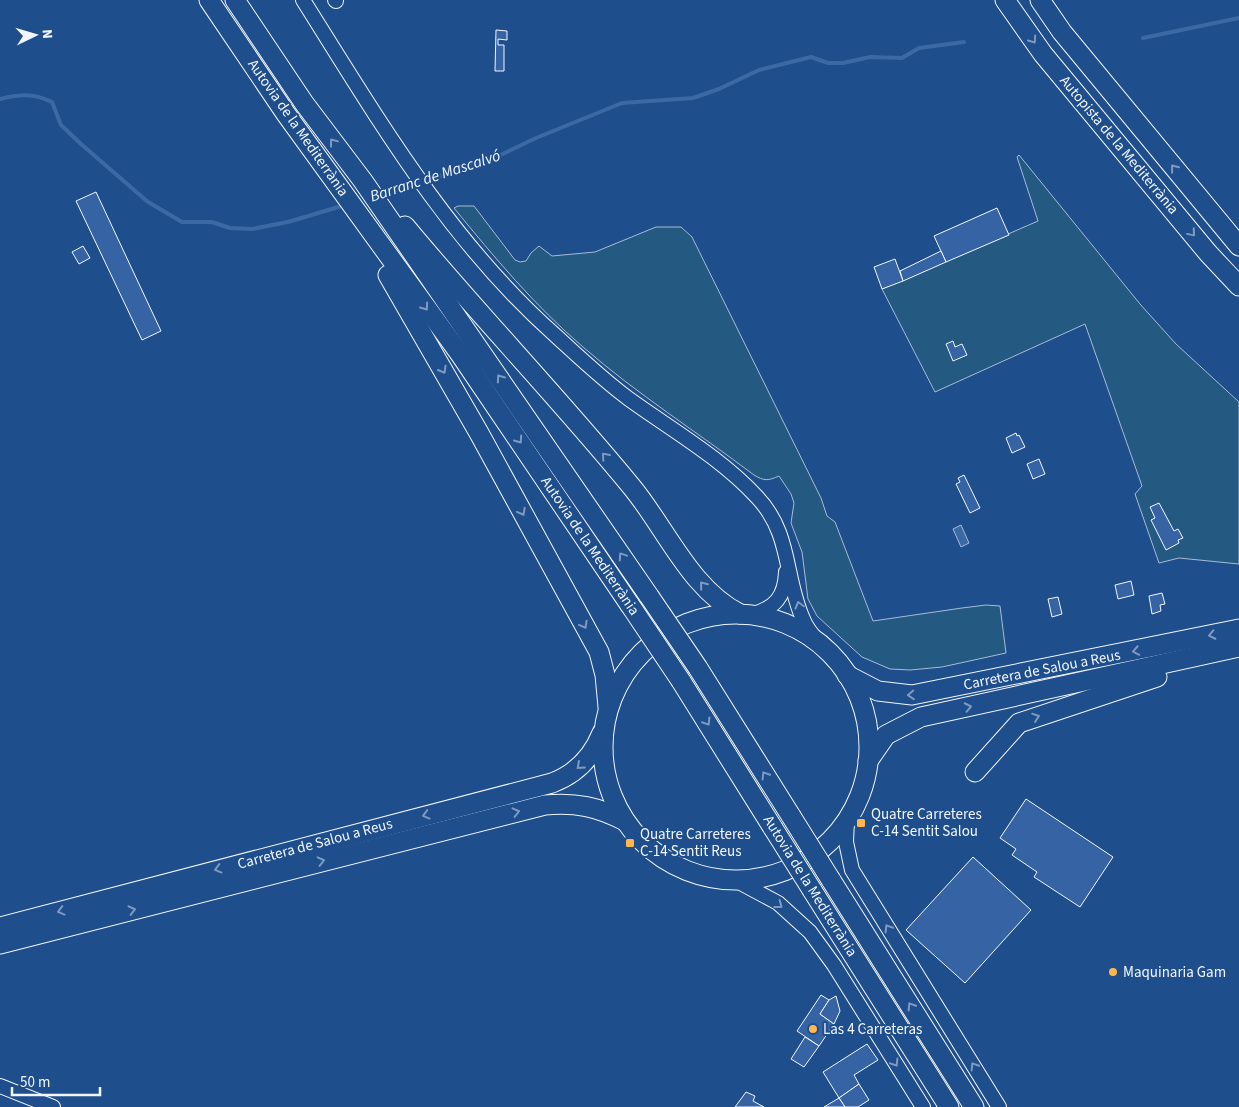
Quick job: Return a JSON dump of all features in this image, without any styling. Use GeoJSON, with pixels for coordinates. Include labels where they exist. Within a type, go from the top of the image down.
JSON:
{"type":"FeatureCollection","features":[{"type":"Feature","properties":{"kind":"highway","name":"Autovia de la Mediterrània"},"geometry":{"type":"LineString","coordinates":[[209,0],[349,204],[460,354],[681,681],[949,1107]]}},
{"type":"Feature","properties":{"kind":"highway","name":"Autovia de la Mediterrània"},"geometry":{"type":"LineString","coordinates":[[235,0],[304,103],[393,218],[698,668],[974,1107]]}},
{"type":"Feature","properties":{"kind":"highway","name":"Autopista de la Mediterrània"},"geometry":{"type":"LineString","coordinates":[[1005,0],[1043,54],[1208,253],[1239,286]]}},
{"type":"Feature","properties":{"kind":"highway","name":"Autopista de la Mediterrània"},"geometry":{"type":"LineString","coordinates":[[1040,0],[1062,32],[1239,246]]}},
{"type":"Feature","properties":{"kind":"highway"},"geometry":{"type":"LineString","coordinates":[[349,204],[479,432],[599,652],[605,675],[607,717]]}},
{"type":"Feature","properties":{"kind":"highway"},"geometry":{"type":"LineString","coordinates":[[393,218],[632,487],[707,591],[725,606],[746,615],[789,625],[823,647],[847,675],[858,695],[865,716],[868,761],[860,796],[847,820],[822,848],[791,868],[765,877],[737,881],[703,876],[677,867],[648,846],[625,821],[617,807],[606,775],[603,742],[607,717],[616,689],[642,653],[658,639],[677,628],[698,620],[720,615],[746,615]]}},
{"type":"Feature","properties":{"kind":"highway","name":"Carretera de Salou a Reus"},"geometry":{"type":"LineString","coordinates":[[847,675],[878,691],[912,695],[1239,629]]}},
{"type":"Feature","properties":{"kind":"highway"},"geometry":{"type":"LineString","coordinates":[[868,761],[886,735],[921,717],[1239,647]]}},
{"type":"Feature","properties":{"kind":"highway"},"geometry":{"type":"LineString","coordinates":[[975,772],[1019,723],[1188,668],[1221,652]]}},
{"type":"Feature","properties":{"kind":"highway","name":"Carretera de Salou a Reus"},"geometry":{"type":"LineString","coordinates":[[0,927],[552,783],[572,773],[587,760],[607,717]]}},
{"type":"Feature","properties":{"kind":"highway"},"geometry":{"type":"LineString","coordinates":[[0,944],[545,805],[562,803],[589,806],[625,821]]}},
{"type":"Feature","properties":{"kind":"street"},"geometry":{"type":"LineString","coordinates":[[303,0],[402,157],[443,215],[506,288],[554,334],[626,397],[724,466],[758,497],[775,520],[786,551],[803,619],[823,647]]}},
{"type":"Feature","properties":{"kind":"street"},"geometry":{"type":"LineString","coordinates":[[746,615],[773,607],[783,594],[786,585],[786,551]]}},
{"type":"Feature","properties":{"kind":"street"},"geometry":{"type":"LineString","coordinates":[[847,820],[847,849],[852,870],[999,1107]]}},
{"type":"Feature","properties":{"kind":"street"},"geometry":{"type":"LineString","coordinates":[[737,881],[778,903],[810,932],[834,965],[923,1107]]}},
{"type":"Feature","properties":{"kind":"street"},"geometry":{"type":"LineString","coordinates":[[0,1086],[53,1107]]}},
{"type":"Feature","properties":{"kind":"shaded area"},"geometry":{"type":"Polygon","coordinates":[[[1019,155],[1140,304],[1176,344],[1239,402],[1239,564],[1179,558],[1159,563],[1135,494],[1142,486],[1085,324],[935,392],[882,289],[1038,221],[1017,157],[1019,155]]]}},
{"type":"Feature","properties":{"kind":"shaded area"},"geometry":{"type":"Polygon","coordinates":[[[458,206],[474,206],[515,260],[520,262],[526,261],[539,246],[552,256],[595,252],[656,227],[681,227],[692,237],[821,498],[827,516],[835,522],[873,621],[986,605],[1000,606],[1006,653],[942,667],[910,670],[890,669],[862,657],[817,616],[808,599],[802,552],[791,523],[794,503],[791,494],[779,476],[766,480],[754,475],[646,397],[583,347],[548,315],[484,245],[454,208],[458,206]]]}},
{"type":"Feature","properties":{"kind":"shaded area"},"geometry":{"type":"Polygon","coordinates":[[[961,525],[969,543],[961,547],[953,529],[961,525]]]}},
{"type":"Feature","properties":{"kind":"building"},"geometry":{"type":"Polygon","coordinates":[[[496,30],[507,31],[507,40],[498,39],[498,45],[504,45],[504,71],[495,71],[496,30]]]}},
{"type":"Feature","properties":{"kind":"building"},"geometry":{"type":"Polygon","coordinates":[[[96,192],[161,331],[142,340],[76,201],[96,192]]]}},
{"type":"Feature","properties":{"kind":"building"},"geometry":{"type":"Polygon","coordinates":[[[997,208],[1009,235],[946,262],[934,236],[997,208]]]}},
{"type":"Feature","properties":{"kind":"building"},"geometry":{"type":"Polygon","coordinates":[[[83,246],[90,258],[79,264],[72,252],[83,246]]]}},
{"type":"Feature","properties":{"kind":"building"},"geometry":{"type":"Polygon","coordinates":[[[941,251],[946,262],[903,281],[900,271],[941,251]]]}},
{"type":"Feature","properties":{"kind":"building"},"geometry":{"type":"Polygon","coordinates":[[[895,259],[903,281],[882,289],[874,267],[895,259]]]}},
{"type":"Feature","properties":{"kind":"building"},"geometry":{"type":"Polygon","coordinates":[[[953,341],[955,347],[962,344],[967,355],[953,361],[946,344],[953,341]]]}},
{"type":"Feature","properties":{"kind":"building"},"geometry":{"type":"Polygon","coordinates":[[[1016,433],[1025,447],[1012,453],[1006,438],[1016,433]]]}},
{"type":"Feature","properties":{"kind":"building"},"geometry":{"type":"Polygon","coordinates":[[[1039,459],[1045,474],[1033,479],[1027,464],[1039,459]]]}},
{"type":"Feature","properties":{"kind":"building"},"geometry":{"type":"Polygon","coordinates":[[[964,475],[980,508],[970,513],[956,484],[960,482],[958,478],[964,475]]]}},
{"type":"Feature","properties":{"kind":"building"},"geometry":{"type":"Polygon","coordinates":[[[1159,503],[1174,531],[1178,529],[1183,538],[1178,540],[1179,543],[1166,550],[1151,520],[1155,518],[1150,507],[1159,503]]]}},
{"type":"Feature","properties":{"kind":"building"},"geometry":{"type":"Polygon","coordinates":[[[1131,581],[1134,595],[1118,599],[1115,585],[1131,581]]]}},
{"type":"Feature","properties":{"kind":"building"},"geometry":{"type":"Polygon","coordinates":[[[1162,593],[1165,604],[1160,605],[1161,611],[1152,614],[1149,596],[1162,593]]]}},
{"type":"Feature","properties":{"kind":"building"},"geometry":{"type":"Polygon","coordinates":[[[1058,597],[1062,614],[1052,617],[1048,599],[1058,597]]]}},
{"type":"Feature","properties":{"kind":"building"},"geometry":{"type":"Polygon","coordinates":[[[1026,799],[1113,857],[1080,907],[1034,877],[1037,872],[1012,855],[1016,849],[1000,838],[1026,799]]]}},
{"type":"Feature","properties":{"kind":"building"},"geometry":{"type":"Polygon","coordinates":[[[973,857],[1031,910],[965,983],[906,930],[973,857]]]}},
{"type":"Feature","properties":{"kind":"building"},"geometry":{"type":"Polygon","coordinates":[[[821,995],[829,1000],[820,1014],[834,1024],[819,1046],[797,1031],[821,995]]]}},
{"type":"Feature","properties":{"kind":"building"},"geometry":{"type":"Polygon","coordinates":[[[836,996],[840,1011],[834,1024],[820,1014],[829,1000],[836,996]]]}},
{"type":"Feature","properties":{"kind":"building"},"geometry":{"type":"Polygon","coordinates":[[[805,1037],[819,1046],[804,1067],[791,1059],[805,1037]]]}},
{"type":"Feature","properties":{"kind":"building"},"geometry":{"type":"Polygon","coordinates":[[[867,1044],[878,1060],[854,1075],[859,1084],[839,1098],[823,1072],[867,1044]]]}},
{"type":"Feature","properties":{"kind":"building"},"geometry":{"type":"Polygon","coordinates":[[[859,1084],[869,1100],[858,1107],[845,1107],[839,1098],[859,1084]]]}},
{"type":"Feature","properties":{"kind":"building"},"geometry":{"type":"Polygon","coordinates":[[[746,1092],[755,1096],[753,1101],[764,1107],[735,1107],[746,1092]]]}},
{"type":"Feature","properties":{"kind":"building"},"geometry":{"type":"Polygon","coordinates":[[[839,1098],[845,1107],[824,1107],[839,1098]]]}},
{"type":"Feature","properties":{"kind":"waterway","name":"Barranc de Mascalvó"},"geometry":{"type":"LineString","coordinates":[[1143,38],[1239,18]]}},
{"type":"Feature","properties":{"kind":"waterway","name":"Barranc de Mascalvó"},"geometry":{"type":"LineString","coordinates":[[381,195],[492,159],[536,138],[622,103],[693,98],[719,89],[759,70],[811,57],[828,63],[843,63],[870,57],[902,58],[919,48],[964,42]]}},
{"type":"Feature","properties":{"kind":"waterway","name":"Barranc de Mascalvó"},"geometry":{"type":"LineString","coordinates":[[0,99],[26,95],[52,102],[61,125],[81,144],[148,202],[182,222],[212,222],[230,228],[252,229],[288,222],[345,205]]}},
{"type":"Feature","properties":{"kind":"place","name":"Quatre Carreteres C-14 Sentit Salou"},"geometry":{"type":"Point","coordinates":[861,823]}},
{"type":"Feature","properties":{"kind":"place","name":"Quatre Carreteres C-14 Sentit Reus"},"geometry":{"type":"Point","coordinates":[630,843]}},
{"type":"Feature","properties":{"kind":"place","name":"Maquinaria Gam"},"geometry":{"type":"Point","coordinates":[1113,972]}},
{"type":"Feature","properties":{"kind":"place","name":"Las 4 Carreteras"},"geometry":{"type":"Point","coordinates":[813,1029]}}]}
